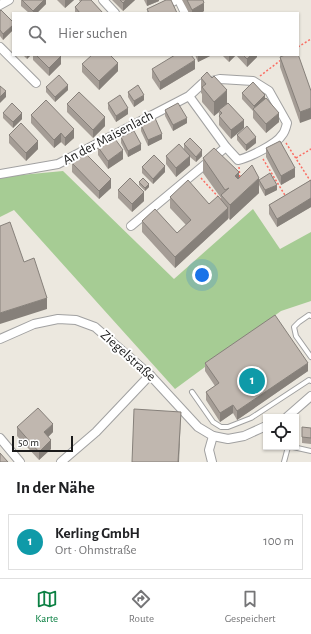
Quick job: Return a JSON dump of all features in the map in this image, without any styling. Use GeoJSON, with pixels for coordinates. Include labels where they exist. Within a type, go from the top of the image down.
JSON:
{"type":"FeatureCollection","features":[{"type":"Feature","properties":{"kind":"street"},"geometry":{"type":"LineString","coordinates":[[0,5],[9,0]]}},
{"type":"Feature","properties":{"kind":"street"},"geometry":{"type":"LineString","coordinates":[[103,0],[114,12]]}},
{"type":"Feature","properties":{"kind":"street"},"geometry":{"type":"LineString","coordinates":[[154,12],[177,0],[184,12]]}},
{"type":"Feature","properties":{"kind":"street"},"geometry":{"type":"LineString","coordinates":[[0,47],[36,83]]}},
{"type":"Feature","properties":{"kind":"street","name":"An der Maisenlach"},"geometry":{"type":"LineString","coordinates":[[0,174],[58,164],[189,96],[203,83],[220,79],[253,81]]}},
{"type":"Feature","properties":{"kind":"street"},"geometry":{"type":"LineString","coordinates":[[189,96],[226,147],[238,160],[247,158],[259,152],[282,136],[287,123],[269,91],[253,81]]}},
{"type":"Feature","properties":{"kind":"street"},"geometry":{"type":"LineString","coordinates":[[131,226],[226,147]]}},
{"type":"Feature","properties":{"kind":"street","name":"Ziegelstraße"},"geometry":{"type":"LineString","coordinates":[[0,339],[34,324],[58,319],[76,320],[94,327],[150,375],[198,427],[213,436]]}},
{"type":"Feature","properties":{"kind":"street"},"geometry":{"type":"LineString","coordinates":[[61,462],[96,432],[150,375]]}},
{"type":"Feature","properties":{"kind":"street"},"geometry":{"type":"LineString","coordinates":[[290,414],[311,396]]}},
{"type":"Feature","properties":{"kind":"street"},"geometry":{"type":"LineString","coordinates":[[212,462],[209,450],[213,436],[228,439],[244,436],[263,427]]}},
{"type":"Feature","properties":{"kind":"street"},"geometry":{"type":"LineString","coordinates":[[0,438],[20,462]]}},
{"type":"Feature","properties":{"kind":"lane"},"geometry":{"type":"LineString","coordinates":[[311,316],[309,315],[294,327],[296,336],[311,357]]}},
{"type":"Feature","properties":{"kind":"lane"},"geometry":{"type":"LineString","coordinates":[[192,392],[213,422],[221,427],[228,427],[251,418],[310,380]]}},
{"type":"Feature","properties":{"kind":"lane"},"geometry":{"type":"LineString","coordinates":[[299,448],[311,451]]}},
{"type":"Feature","properties":{"kind":"lane"},"geometry":{"type":"LineString","coordinates":[[284,462],[287,450]]}},
{"type":"Feature","properties":{"kind":"path"},"geometry":{"type":"LineString","coordinates":[[299,46],[307,40],[311,39]]}},
{"type":"Feature","properties":{"kind":"path"},"geometry":{"type":"LineString","coordinates":[[253,81],[282,59]]}},
{"type":"Feature","properties":{"kind":"path"},"geometry":{"type":"LineString","coordinates":[[282,136],[311,182]]}},
{"type":"Feature","properties":{"kind":"path"},"geometry":{"type":"LineString","coordinates":[[296,158],[311,149]]}},
{"type":"Feature","properties":{"kind":"path"},"geometry":{"type":"LineString","coordinates":[[259,152],[286,198]]}},
{"type":"Feature","properties":{"kind":"path"},"geometry":{"type":"LineString","coordinates":[[238,160],[240,182]]}},
{"type":"Feature","properties":{"kind":"path"},"geometry":{"type":"LineString","coordinates":[[196,172],[225,204]]}},
{"type":"Feature","properties":{"kind":"green space"},"geometry":{"type":"Polygon","coordinates":[[[63,171],[174,279],[253,209],[280,249],[311,232],[311,301],[281,311],[175,389],[14,210],[0,217],[0,177],[63,171]]]}},
{"type":"Feature","properties":{"kind":"building"},"geometry":{"type":"Polygon","coordinates":[[[22,0],[44,0],[33,11],[22,0]]]}},
{"type":"Feature","properties":{"kind":"building"},"geometry":{"type":"Polygon","coordinates":[[[82,0],[91,0],[102,12],[79,12],[75,7],[82,0]]]}},
{"type":"Feature","properties":{"kind":"building"},"geometry":{"type":"Polygon","coordinates":[[[166,0],[171,0],[177,12],[148,12],[147,9],[166,0]]]}},
{"type":"Feature","properties":{"kind":"building"},"geometry":{"type":"Polygon","coordinates":[[[187,0],[203,0],[204,3],[192,10],[187,0]]]}},
{"type":"Feature","properties":{"kind":"building"},"geometry":{"type":"Polygon","coordinates":[[[1,10],[12,21],[12,26],[3,34],[0,30],[1,10]]]}},
{"type":"Feature","properties":{"kind":"building"},"geometry":{"type":"Polygon","coordinates":[[[37,56],[61,56],[49,68],[37,56]]]}},
{"type":"Feature","properties":{"kind":"building"},"geometry":{"type":"Polygon","coordinates":[[[91,56],[111,56],[118,63],[99,81],[82,64],[91,56]]]}},
{"type":"Feature","properties":{"kind":"building"},"geometry":{"type":"Polygon","coordinates":[[[173,56],[192,56],[195,60],[160,82],[152,69],[173,56]]]}},
{"type":"Feature","properties":{"kind":"building"},"geometry":{"type":"Polygon","coordinates":[[[299,56],[311,91],[311,108],[300,112],[280,57],[299,56]]]}},
{"type":"Feature","properties":{"kind":"building"},"geometry":{"type":"Polygon","coordinates":[[[207,72],[212,78],[214,76],[227,90],[214,102],[202,87],[206,84],[201,78],[207,72]]]}},
{"type":"Feature","properties":{"kind":"building"},"geometry":{"type":"Polygon","coordinates":[[[59,75],[68,85],[55,97],[46,87],[59,75]]]}},
{"type":"Feature","properties":{"kind":"building"},"geometry":{"type":"Polygon","coordinates":[[[253,82],[265,95],[254,106],[242,93],[253,82]]]}},
{"type":"Feature","properties":{"kind":"building"},"geometry":{"type":"Polygon","coordinates":[[[138,85],[144,95],[134,101],[128,92],[138,85]]]}},
{"type":"Feature","properties":{"kind":"building"},"geometry":{"type":"Polygon","coordinates":[[[0,86],[6,91],[0,97],[0,86]]]}},
{"type":"Feature","properties":{"kind":"building"},"geometry":{"type":"Polygon","coordinates":[[[79,92],[105,117],[93,130],[67,104],[79,92]]]}},
{"type":"Feature","properties":{"kind":"building"},"geometry":{"type":"Polygon","coordinates":[[[120,95],[128,108],[116,116],[108,103],[120,95]]]}},
{"type":"Feature","properties":{"kind":"building"},"geometry":{"type":"Polygon","coordinates":[[[266,98],[279,113],[266,124],[253,109],[266,98]]]}},
{"type":"Feature","properties":{"kind":"building"},"geometry":{"type":"Polygon","coordinates":[[[46,100],[74,129],[65,138],[61,133],[54,140],[31,115],[46,100]]]}},
{"type":"Feature","properties":{"kind":"building"},"geometry":{"type":"Polygon","coordinates":[[[12,103],[22,113],[13,122],[3,113],[12,103]]]}},
{"type":"Feature","properties":{"kind":"building"},"geometry":{"type":"Polygon","coordinates":[[[178,103],[187,118],[173,125],[165,110],[178,103]]]}},
{"type":"Feature","properties":{"kind":"building"},"geometry":{"type":"Polygon","coordinates":[[[228,103],[244,120],[231,130],[219,116],[222,113],[219,110],[228,103]]]}},
{"type":"Feature","properties":{"kind":"building"},"geometry":{"type":"Polygon","coordinates":[[[155,118],[162,134],[148,140],[141,125],[155,118]]]}},
{"type":"Feature","properties":{"kind":"building"},"geometry":{"type":"Polygon","coordinates":[[[21,123],[38,141],[26,153],[9,135],[21,123]]]}},
{"type":"Feature","properties":{"kind":"building"},"geometry":{"type":"Polygon","coordinates":[[[247,126],[256,137],[246,145],[237,135],[247,126]]]}},
{"type":"Feature","properties":{"kind":"building"},"geometry":{"type":"Polygon","coordinates":[[[134,131],[141,144],[128,151],[121,137],[134,131]]]}},
{"type":"Feature","properties":{"kind":"building"},"geometry":{"type":"Polygon","coordinates":[[[113,136],[123,150],[108,161],[98,147],[113,136]]]}},
{"type":"Feature","properties":{"kind":"building"},"geometry":{"type":"Polygon","coordinates":[[[190,138],[202,150],[196,157],[184,144],[190,138]]]}},
{"type":"Feature","properties":{"kind":"building"},"geometry":{"type":"Polygon","coordinates":[[[280,141],[295,168],[281,176],[266,148],[280,141]]]}},
{"type":"Feature","properties":{"kind":"building"},"geometry":{"type":"Polygon","coordinates":[[[179,144],[190,156],[176,168],[166,156],[179,144]]]}},
{"type":"Feature","properties":{"kind":"building"},"geometry":{"type":"Polygon","coordinates":[[[214,148],[239,172],[235,176],[238,179],[252,165],[259,178],[230,205],[221,195],[229,188],[225,190],[203,158],[214,148]]]}},
{"type":"Feature","properties":{"kind":"building"},"geometry":{"type":"Polygon","coordinates":[[[84,152],[111,179],[99,191],[72,163],[84,152]]]}},
{"type":"Feature","properties":{"kind":"building"},"geometry":{"type":"Polygon","coordinates":[[[154,155],[165,166],[153,179],[142,167],[154,155]]]}},
{"type":"Feature","properties":{"kind":"building"},"geometry":{"type":"Polygon","coordinates":[[[270,173],[277,185],[265,190],[259,180],[270,173]]]}},
{"type":"Feature","properties":{"kind":"building"},"geometry":{"type":"Polygon","coordinates":[[[130,178],[144,192],[132,204],[118,190],[130,178]]]}},
{"type":"Feature","properties":{"kind":"building"},"geometry":{"type":"Polygon","coordinates":[[[143,178],[149,184],[145,188],[139,182],[143,178]]]}},
{"type":"Feature","properties":{"kind":"building"},"geometry":{"type":"Polygon","coordinates":[[[188,180],[209,204],[218,196],[228,208],[175,257],[142,221],[155,209],[177,233],[191,220],[170,197],[188,180]]]}},
{"type":"Feature","properties":{"kind":"building"},"geometry":{"type":"Polygon","coordinates":[[[311,180],[311,198],[277,219],[269,205],[311,180]]]}},
{"type":"Feature","properties":{"kind":"building"},"geometry":{"type":"Polygon","coordinates":[[[10,222],[24,262],[34,258],[47,298],[0,313],[0,226],[10,222]]]}},
{"type":"Feature","properties":{"kind":"building"},"geometry":{"type":"Polygon","coordinates":[[[275,315],[308,363],[237,411],[233,405],[220,413],[206,392],[219,383],[205,363],[275,315]]]}},
{"type":"Feature","properties":{"kind":"building"},"geometry":{"type":"Polygon","coordinates":[[[38,408],[53,424],[44,432],[51,440],[39,452],[17,427],[38,408]]]}},
{"type":"Feature","properties":{"kind":"building"},"geometry":{"type":"Polygon","coordinates":[[[134,409],[181,412],[178,462],[132,462],[134,409]]]}},
{"type":"Feature","properties":{"kind":"building"},"geometry":{"type":"Polygon","coordinates":[[[302,427],[311,428],[311,438],[302,437],[302,427]]]}},
{"type":"Feature","properties":{"kind":"building"},"geometry":{"type":"Polygon","coordinates":[[[0,453],[8,462],[0,462],[0,453]]]}},
{"type":"Feature","properties":{"kind":"place","name":"Kerling GmbH"},"geometry":{"type":"Point","coordinates":[252,381]}}]}
